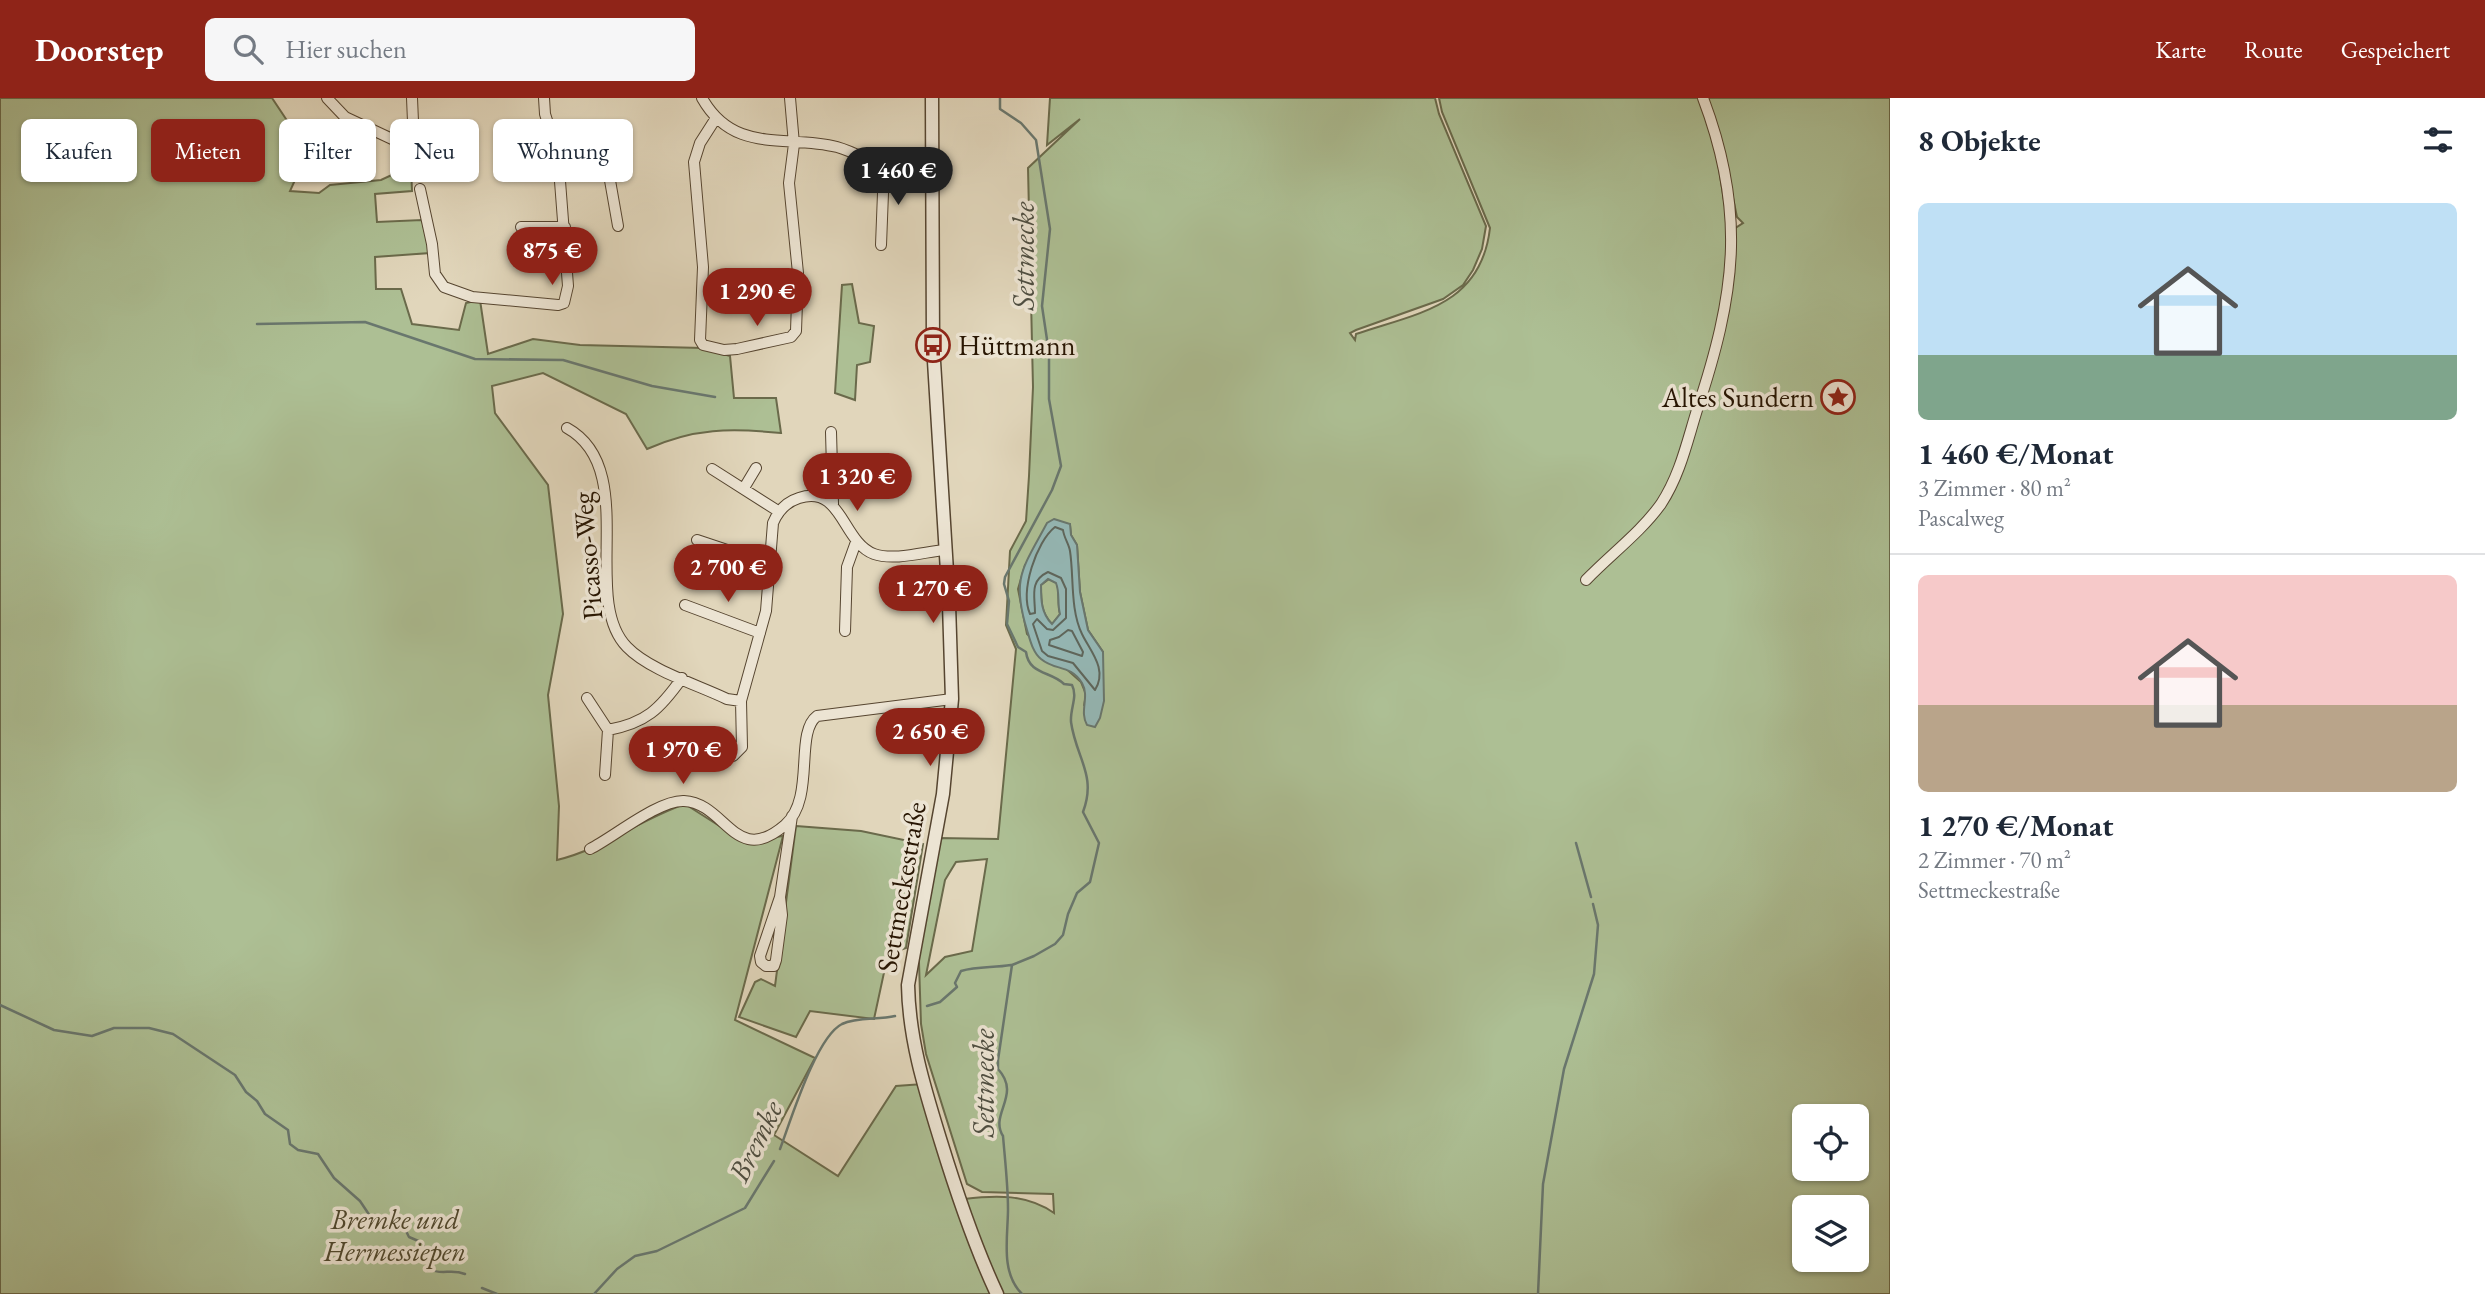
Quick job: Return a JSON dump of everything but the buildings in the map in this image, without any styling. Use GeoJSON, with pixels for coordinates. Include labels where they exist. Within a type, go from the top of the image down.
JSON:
{"type":"FeatureCollection","features":[{"type":"Feature","properties":{"kind":"street"},"geometry":{"type":"LineString","coordinates":[[327,98],[345,117],[390,140]]}},
{"type":"Feature","properties":{"kind":"street"},"geometry":{"type":"LineString","coordinates":[[412,98],[413,119]]}},
{"type":"Feature","properties":{"kind":"street"},"geometry":{"type":"LineString","coordinates":[[544,98],[547,119]]}},
{"type":"Feature","properties":{"kind":"street"},"geometry":{"type":"LineString","coordinates":[[702,98],[716,118],[743,135],[794,144],[841,148],[884,167],[903,172],[930,173]]}},
{"type":"Feature","properties":{"kind":"street"},"geometry":{"type":"LineString","coordinates":[[716,118],[700,143],[694,164],[703,267],[701,340],[703,345],[724,350],[794,335],[798,273],[789,174],[794,144],[790,98]]}},
{"type":"Feature","properties":{"kind":"street","name":"Settmeckestraße"},"geometry":{"type":"LineString","coordinates":[[932,98],[930,173],[933,345],[952,699],[943,794],[908,985],[908,1012],[920,1073],[947,1161],[976,1247],[997,1294]]}},
{"type":"Feature","properties":{"kind":"street"},"geometry":{"type":"LineString","coordinates":[[1586,580],[1647,520],[1672,484],[1718,342],[1732,240],[1729,187],[1720,146],[1703,98]]}},
{"type":"Feature","properties":{"kind":"street"},"geometry":{"type":"LineString","coordinates":[[881,245],[884,167]]}},
{"type":"Feature","properties":{"kind":"street"},"geometry":{"type":"LineString","coordinates":[[420,189],[432,244],[435,274],[444,287],[459,295],[558,305],[564,303],[568,286],[561,182]]}},
{"type":"Feature","properties":{"kind":"street"},"geometry":{"type":"LineString","coordinates":[[610,182],[618,226]]}},
{"type":"Feature","properties":{"kind":"street"},"geometry":{"type":"LineString","coordinates":[[521,228],[565,227]]}},
{"type":"Feature","properties":{"kind":"street","name":"Picasso-Weg"},"geometry":{"type":"LineString","coordinates":[[567,428],[588,444],[601,467],[610,606],[618,636],[639,657],[727,699],[741,701]]}},
{"type":"Feature","properties":{"kind":"street"},"geometry":{"type":"LineString","coordinates":[[831,432],[833,504]]}},
{"type":"Feature","properties":{"kind":"street"},"geometry":{"type":"LineString","coordinates":[[744,488],[756,468]]}},
{"type":"Feature","properties":{"kind":"street"},"geometry":{"type":"LineString","coordinates":[[712,469],[778,511]]}},
{"type":"Feature","properties":{"kind":"street"},"geometry":{"type":"LineString","coordinates":[[733,756],[742,747],[741,701],[768,594],[773,523],[778,511],[786,503],[802,496],[821,498],[833,504],[856,542],[881,555],[944,550]]}},
{"type":"Feature","properties":{"kind":"street"},"geometry":{"type":"LineString","coordinates":[[696,540],[769,564]]}},
{"type":"Feature","properties":{"kind":"street"},"geometry":{"type":"LineString","coordinates":[[845,631],[847,568],[856,542]]}},
{"type":"Feature","properties":{"kind":"street"},"geometry":{"type":"LineString","coordinates":[[685,605],[760,633]]}},
{"type":"Feature","properties":{"kind":"street"},"geometry":{"type":"LineString","coordinates":[[608,730],[634,724],[650,715],[682,678]]}},
{"type":"Feature","properties":{"kind":"street"},"geometry":{"type":"LineString","coordinates":[[587,698],[608,730],[605,775]]}},
{"type":"Feature","properties":{"kind":"street"},"geometry":{"type":"LineString","coordinates":[[780,897],[782,915],[776,960],[774,965],[766,966],[761,962],[760,956],[780,897],[792,816],[804,782],[808,729],[817,716],[952,699]]}},
{"type":"Feature","properties":{"kind":"street"},"geometry":{"type":"LineString","coordinates":[[692,750],[742,747]]}},
{"type":"Feature","properties":{"kind":"street"},"geometry":{"type":"LineString","coordinates":[[590,849],[664,806],[681,801],[702,807],[736,834],[747,839],[773,834],[792,816]]}},
{"type":"Feature","properties":{"kind":"green space","name":"Bremke und Hermessiepen"},"geometry":{"type":"Polygon","coordinates":[[[0,98],[272,98],[286,119],[279,119],[279,182],[294,182],[290,191],[319,193],[330,185],[376,182],[390,176],[390,182],[412,182],[412,191],[375,194],[377,222],[422,220],[430,253],[375,257],[376,289],[401,289],[412,324],[459,330],[466,303],[480,300],[488,354],[533,339],[580,345],[703,348],[730,356],[734,398],[776,398],[781,433],[713,431],[681,437],[647,449],[626,414],[543,373],[492,386],[495,413],[548,485],[563,614],[548,695],[559,806],[557,860],[590,849],[685,804],[743,841],[783,836],[735,1020],[815,1058],[774,1135],[838,1176],[896,1086],[923,1084],[992,1294],[0,1294],[0,98]]]}},
{"type":"Feature","properties":{"kind":"green space"},"geometry":{"type":"Polygon","coordinates":[[[1050,98],[1435,98],[1439,114],[1486,226],[1482,249],[1463,285],[1443,299],[1350,333],[1355,340],[1356,334],[1402,320],[1443,302],[1460,290],[1474,275],[1484,254],[1490,228],[1442,112],[1439,98],[1699,98],[1715,144],[1729,232],[1743,223],[1737,217],[1721,140],[1707,98],[1890,98],[1890,1294],[1002,1294],[964,1199],[1011,1197],[1033,1202],[1054,1213],[1053,1194],[982,1192],[967,1184],[926,1054],[921,1024],[918,932],[939,838],[998,839],[1016,649],[1006,625],[1010,551],[1026,521],[1033,387],[1028,168],[1080,119],[1047,145],[1050,98]],[[1070,525],[1025,565],[1018,589],[1027,634],[1081,682],[1086,694],[1084,706],[1103,652],[1088,630],[1080,592],[1077,545],[1071,535],[1070,525]],[[987,859],[956,862],[945,880],[926,975],[945,957],[972,951],[987,859]]]}},
{"type":"Feature","properties":{"kind":"green space"},"geometry":{"type":"Polygon","coordinates":[[[852,284],[859,323],[874,326],[870,362],[857,365],[855,400],[835,393],[842,285],[852,284]]]}},
{"type":"Feature","properties":{"kind":"green space"},"geometry":{"type":"Polygon","coordinates":[[[1049,579],[1057,583],[1060,614],[1052,624],[1044,611],[1041,596],[1041,585],[1049,579]]]}},
{"type":"Feature","properties":{"kind":"green space"},"geometry":{"type":"Polygon","coordinates":[[[796,826],[861,831],[923,844],[906,948],[888,954],[874,1019],[810,1011],[796,1037],[739,1017],[755,982],[761,979],[775,986],[796,826]]]}},
{"type":"Feature","properties":{"kind":"water"},"geometry":{"type":"Polygon","coordinates":[[[1054,519],[1070,524],[1071,535],[1077,545],[1080,592],[1088,630],[1103,652],[1104,701],[1095,727],[1087,725],[1085,720],[1085,694],[1082,683],[1072,673],[1046,663],[1038,656],[1022,612],[1022,574],[1047,523],[1054,519]],[[1048,579],[1041,585],[1044,611],[1052,624],[1060,614],[1056,583],[1048,579]]]}},
{"type":"Feature","properties":{"kind":"waterway","name":"Settmecke"},"geometry":{"type":"LineString","coordinates":[[1000,98],[1000,109],[1021,123],[1036,140],[1050,229],[1042,306],[1049,353],[1049,399],[1061,466],[1052,490],[1005,577],[1004,584],[1009,601],[1007,624],[1018,647],[1026,652],[1031,665],[1064,684],[1072,685],[1074,694],[1071,722],[1088,787],[1083,812],[1099,843],[1090,882],[1077,893],[1063,935],[1055,944],[1012,965],[998,1069],[1005,1078],[1007,1087],[1000,1128],[1008,1191],[1008,1265],[1015,1285],[1022,1294]]}},
{"type":"Feature","properties":{"kind":"waterway"},"geometry":{"type":"LineString","coordinates":[[257,324],[365,322],[475,359],[563,360],[652,386],[715,397]]}},
{"type":"Feature","properties":{"kind":"waterway"},"geometry":{"type":"LineString","coordinates":[[1576,843],[1591,897]]}},
{"type":"Feature","properties":{"kind":"waterway"},"geometry":{"type":"LineString","coordinates":[[1538,1294],[1543,1184],[1564,1069],[1594,974],[1598,925],[1593,904]]}},
{"type":"Feature","properties":{"kind":"waterway","name":"Bremke"},"geometry":{"type":"LineString","coordinates":[[927,1006],[940,1002],[957,987],[955,983],[961,971],[1011,965]]}},
{"type":"Feature","properties":{"kind":"waterway"},"geometry":{"type":"LineString","coordinates":[[0,1005],[54,1030],[92,1036],[114,1028],[149,1028],[173,1034],[235,1075],[265,1114],[288,1130],[290,1144],[298,1150],[318,1154],[334,1178],[360,1201],[376,1225],[397,1223],[404,1227],[409,1237],[423,1243],[429,1269],[465,1274]]}},
{"type":"Feature","properties":{"kind":"waterway","name":"Bremke"},"geometry":{"type":"LineString","coordinates":[[780,1149],[805,1080],[832,1032],[848,1022],[895,1016]]}},
{"type":"Feature","properties":{"kind":"waterway","name":"Bremke"},"geometry":{"type":"LineString","coordinates":[[594,1294],[617,1269],[635,1256],[657,1251],[745,1208],[774,1161]]}},
{"type":"Feature","properties":{"kind":"waterway"},"geometry":{"type":"LineString","coordinates":[[482,1288],[497,1294]]}},
{"type":"Feature","properties":{"kind":"place","name":"Hüttmann"},"geometry":{"type":"Point","coordinates":[933,345]}},
{"type":"Feature","properties":{"kind":"place","name":"Altes Sundern"},"geometry":{"type":"Point","coordinates":[1838,397]}}]}
